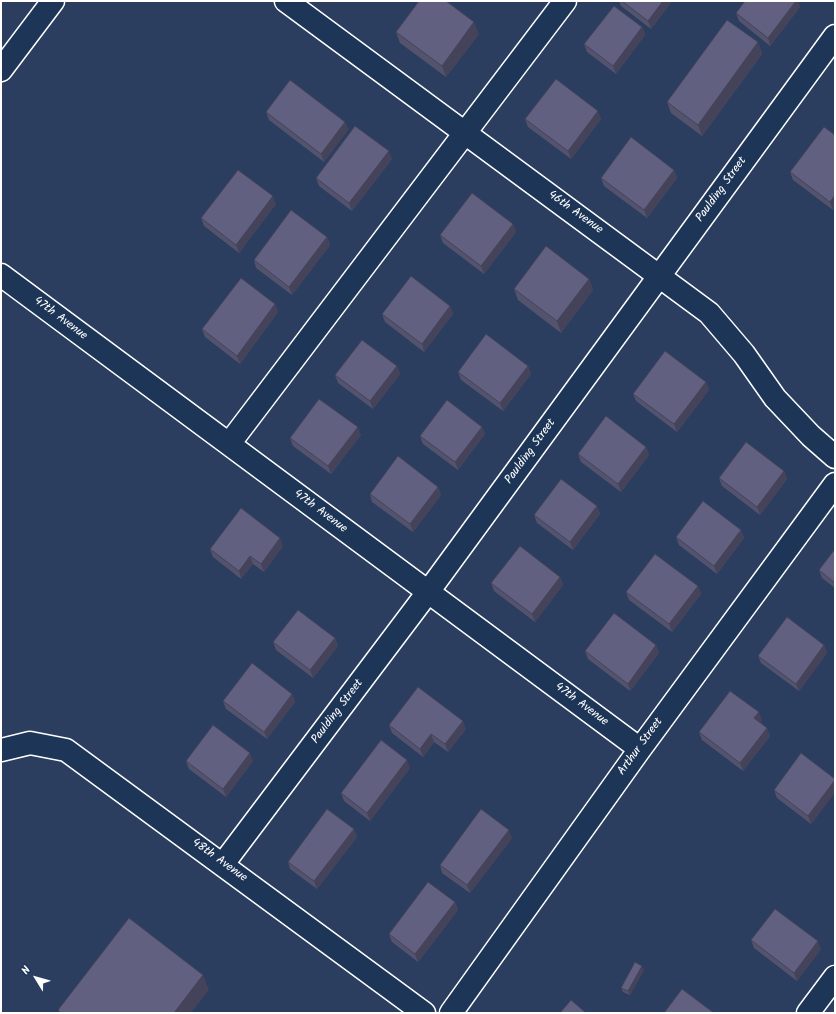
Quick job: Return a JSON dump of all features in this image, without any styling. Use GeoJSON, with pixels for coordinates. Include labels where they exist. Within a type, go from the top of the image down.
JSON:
{"type":"FeatureCollection","features":[{"type":"Feature","properties":{"kind":"street"},"geometry":{"type":"LineString","coordinates":[[1,70],[53,1]]}},
{"type":"Feature","properties":{"kind":"street","name":"46th Avenue"},"geometry":{"type":"LineString","coordinates":[[286,1],[660,275],[709,313],[744,354],[775,398],[811,436],[835,457]]}},
{"type":"Feature","properties":{"kind":"street"},"geometry":{"type":"LineString","coordinates":[[229,444],[565,1]]}},
{"type":"Feature","properties":{"kind":"street","name":"Paulding Street"},"geometry":{"type":"LineString","coordinates":[[223,864],[428,592],[835,36]]}},
{"type":"Feature","properties":{"kind":"street","name":"47th Avenue"},"geometry":{"type":"LineString","coordinates":[[1,275],[640,749]]}},
{"type":"Feature","properties":{"kind":"street","name":"Arthur Street"},"geometry":{"type":"LineString","coordinates":[[451,1013],[640,749],[835,484]]}},
{"type":"Feature","properties":{"kind":"street","name":"48th Avenue"},"geometry":{"type":"LineString","coordinates":[[1,750],[30,743],[66,750],[424,1013]]}},
{"type":"Feature","properties":{"kind":"street"},"geometry":{"type":"LineString","coordinates":[[808,1013],[835,977]]}},
{"type":"Feature","properties":{"kind":"building"},"geometry":{"type":"Polygon","coordinates":[[[419,1],[446,1],[474,22],[442,66],[396,32],[419,1]]]}},
{"type":"Feature","properties":{"kind":"building"},"geometry":{"type":"Polygon","coordinates":[[[622,1],[663,1],[648,21],[622,1]]]}},
{"type":"Feature","properties":{"kind":"building"},"geometry":{"type":"Polygon","coordinates":[[[745,1],[796,1],[768,38],[736,13],[745,1]]]}},
{"type":"Feature","properties":{"kind":"building"},"geometry":{"type":"Polygon","coordinates":[[[614,6],[642,27],[613,66],[584,44],[614,6]]]}},
{"type":"Feature","properties":{"kind":"building"},"geometry":{"type":"Polygon","coordinates":[[[727,20],[758,42],[698,125],[667,102],[727,20]]]}},
{"type":"Feature","properties":{"kind":"building"},"geometry":{"type":"Polygon","coordinates":[[[556,79],[598,111],[568,151],[525,119],[556,79]]]}},
{"type":"Feature","properties":{"kind":"building"},"geometry":{"type":"Polygon","coordinates":[[[290,80],[345,122],[321,154],[266,112],[290,80]]]}},
{"type":"Feature","properties":{"kind":"building"},"geometry":{"type":"Polygon","coordinates":[[[355,126],[389,151],[349,203],[316,178],[355,126]]]}},
{"type":"Feature","properties":{"kind":"building"},"geometry":{"type":"Polygon","coordinates":[[[824,127],[835,135],[835,195],[830,202],[790,172],[824,127]]]}},
{"type":"Feature","properties":{"kind":"building"},"geometry":{"type":"Polygon","coordinates":[[[631,137],[674,170],[644,210],[601,178],[631,137]]]}},
{"type":"Feature","properties":{"kind":"building"},"geometry":{"type":"Polygon","coordinates":[[[238,170],[273,196],[236,245],[201,218],[238,170]]]}},
{"type":"Feature","properties":{"kind":"building"},"geometry":{"type":"Polygon","coordinates":[[[472,193],[513,224],[481,266],[440,235],[472,193]]]}},
{"type":"Feature","properties":{"kind":"building"},"geometry":{"type":"Polygon","coordinates":[[[291,210],[327,237],[289,287],[254,260],[291,210]]]}},
{"type":"Feature","properties":{"kind":"building"},"geometry":{"type":"Polygon","coordinates":[[[546,246],[589,279],[557,321],[514,289],[546,246]]]}},
{"type":"Feature","properties":{"kind":"building"},"geometry":{"type":"Polygon","coordinates":[[[411,276],[450,306],[422,344],[382,314],[411,276]]]}},
{"type":"Feature","properties":{"kind":"building"},"geometry":{"type":"Polygon","coordinates":[[[241,278],[275,304],[237,356],[202,329],[241,278]]]}},
{"type":"Feature","properties":{"kind":"building"},"geometry":{"type":"Polygon","coordinates":[[[486,334],[528,366],[500,403],[458,372],[486,334]]]}},
{"type":"Feature","properties":{"kind":"building"},"geometry":{"type":"Polygon","coordinates":[[[362,340],[397,366],[370,401],[335,375],[362,340]]]}},
{"type":"Feature","properties":{"kind":"building"},"geometry":{"type":"Polygon","coordinates":[[[665,351],[706,382],[674,424],[633,394],[665,351]]]}},
{"type":"Feature","properties":{"kind":"building"},"geometry":{"type":"Polygon","coordinates":[[[319,399],[358,427],[328,466],[290,438],[319,399]]]}},
{"type":"Feature","properties":{"kind":"building"},"geometry":{"type":"Polygon","coordinates":[[[447,400],[482,427],[455,462],[420,436],[447,400]]]}},
{"type":"Feature","properties":{"kind":"building"},"geometry":{"type":"Polygon","coordinates":[[[606,416],[646,447],[618,484],[578,454],[606,416]]]}},
{"type":"Feature","properties":{"kind":"building"},"geometry":{"type":"Polygon","coordinates":[[[746,442],[784,471],[757,507],[719,478],[746,442]]]}},
{"type":"Feature","properties":{"kind":"building"},"geometry":{"type":"Polygon","coordinates":[[[398,456],[438,487],[410,524],[370,494],[398,456]]]}},
{"type":"Feature","properties":{"kind":"building"},"geometry":{"type":"Polygon","coordinates":[[[561,479],[597,506],[570,542],[534,515],[561,479]]]}},
{"type":"Feature","properties":{"kind":"building"},"geometry":{"type":"Polygon","coordinates":[[[703,501],[741,530],[714,566],[676,537],[703,501]]]}},
{"type":"Feature","properties":{"kind":"building"},"geometry":{"type":"Polygon","coordinates":[[[241,508],[280,538],[261,564],[250,556],[239,571],[210,549],[241,508]]]}},
{"type":"Feature","properties":{"kind":"building"},"geometry":{"type":"Polygon","coordinates":[[[520,546],[560,577],[532,614],[491,583],[520,546]]]}},
{"type":"Feature","properties":{"kind":"building"},"geometry":{"type":"Polygon","coordinates":[[[835,549],[835,583],[819,570],[835,549]]]}},
{"type":"Feature","properties":{"kind":"building"},"geometry":{"type":"Polygon","coordinates":[[[655,554],[698,586],[669,624],[626,592],[655,554]]]}},
{"type":"Feature","properties":{"kind":"building"},"geometry":{"type":"Polygon","coordinates":[[[298,610],[335,638],[310,670],[273,642],[298,610]]]}},
{"type":"Feature","properties":{"kind":"building"},"geometry":{"type":"Polygon","coordinates":[[[614,613],[656,645],[628,684],[585,651],[614,613]]]}},
{"type":"Feature","properties":{"kind":"building"},"geometry":{"type":"Polygon","coordinates":[[[787,617],[824,645],[796,684],[758,656],[787,617]]]}},
{"type":"Feature","properties":{"kind":"building"},"geometry":{"type":"Polygon","coordinates":[[[252,663],[292,694],[264,732],[223,701],[252,663]]]}},
{"type":"Feature","properties":{"kind":"building"},"geometry":{"type":"Polygon","coordinates":[[[418,687],[463,721],[445,744],[431,734],[420,749],[389,725],[418,687]]]}},
{"type":"Feature","properties":{"kind":"building"},"geometry":{"type":"Polygon","coordinates":[[[730,691],[759,712],[754,718],[767,728],[740,763],[699,732],[730,691]]]}},
{"type":"Feature","properties":{"kind":"building"},"geometry":{"type":"Polygon","coordinates":[[[213,725],[250,753],[223,789],[186,761],[213,725]]]}},
{"type":"Feature","properties":{"kind":"building"},"geometry":{"type":"Polygon","coordinates":[[[381,740],[407,760],[367,813],[341,793],[381,740]]]}},
{"type":"Feature","properties":{"kind":"building"},"geometry":{"type":"Polygon","coordinates":[[[801,753],[835,779],[808,816],[774,790],[801,753]]]}},
{"type":"Feature","properties":{"kind":"building"},"geometry":{"type":"Polygon","coordinates":[[[327,809],[354,829],[314,881],[288,862],[327,809]]]}},
{"type":"Feature","properties":{"kind":"building"},"geometry":{"type":"Polygon","coordinates":[[[481,809],[509,830],[467,885],[440,865],[481,809]]]}},
{"type":"Feature","properties":{"kind":"building"},"geometry":{"type":"Polygon","coordinates":[[[428,882],[455,902],[415,954],[389,934],[428,882]]]}},
{"type":"Feature","properties":{"kind":"building"},"geometry":{"type":"Polygon","coordinates":[[[775,909],[818,941],[794,973],[751,940],[775,909]]]}},
{"type":"Feature","properties":{"kind":"building"},"geometry":{"type":"Polygon","coordinates":[[[129,918],[203,975],[174,1013],[61,1013],[58,1010],[129,918]]]}},
{"type":"Feature","properties":{"kind":"building"},"geometry":{"type":"Polygon","coordinates":[[[635,962],[642,966],[628,991],[621,988],[635,962]]]}},
{"type":"Feature","properties":{"kind":"building"},"geometry":{"type":"Polygon","coordinates":[[[682,989],[714,1013],[664,1013],[682,989]]]}},
{"type":"Feature","properties":{"kind":"building"},"geometry":{"type":"Polygon","coordinates":[[[571,1000],[586,1013],[560,1013],[571,1000]]]}}]}
